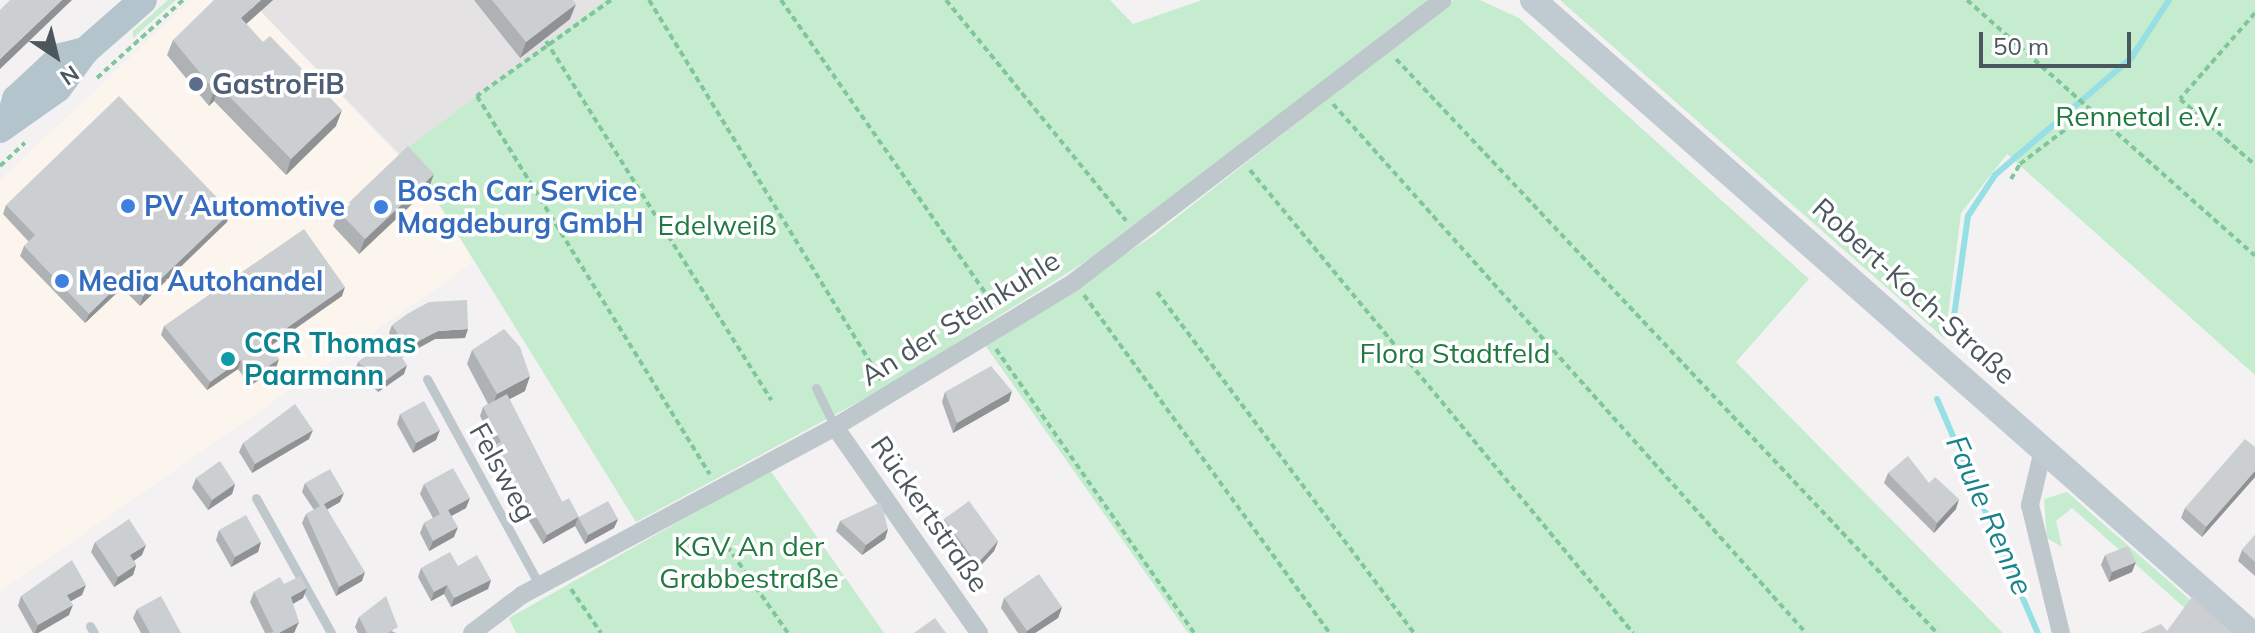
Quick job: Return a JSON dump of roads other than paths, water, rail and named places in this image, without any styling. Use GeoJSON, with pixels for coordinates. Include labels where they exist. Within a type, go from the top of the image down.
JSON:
{"type":"FeatureCollection","features":[{"type":"Feature","properties":{"kind":"main road"},"geometry":{"type":"LineString","coordinates":[[5,124],[16,99],[61,57],[85,51],[143,0]]}},
{"type":"Feature","properties":{"kind":"street","name":"An der Steinkuhle"},"geometry":{"type":"LineString","coordinates":[[472,633],[540,586],[835,427],[1074,282],[1324,94],[1443,0]]}},
{"type":"Feature","properties":{"kind":"street","name":"Robert-Koch-Straße"},"geometry":{"type":"LineString","coordinates":[[1533,0],[2251,633]]}},
{"type":"Feature","properties":{"kind":"street","name":"Rückertstraße"},"geometry":{"type":"LineString","coordinates":[[835,427],[979,633]]}},
{"type":"Feature","properties":{"kind":"street"},"geometry":{"type":"LineString","coordinates":[[2043,450],[2030,505],[2061,633]]}},
{"type":"Feature","properties":{"kind":"lane","name":"Felsweg"},"geometry":{"type":"LineString","coordinates":[[427,379],[540,586]]}},
{"type":"Feature","properties":{"kind":"lane"},"geometry":{"type":"LineString","coordinates":[[816,388],[835,427]]}},
{"type":"Feature","properties":{"kind":"lane"},"geometry":{"type":"LineString","coordinates":[[256,498],[331,633]]}},
{"type":"Feature","properties":{"kind":"waterway","name":"Faule Renne"},"geometry":{"type":"LineString","coordinates":[[1952,331],[1968,216],[1995,175],[2132,57],[2169,0]]}},
{"type":"Feature","properties":{"kind":"waterway","name":"Faule Renne"},"geometry":{"type":"LineString","coordinates":[[1937,399],[2038,633]]}},
{"type":"Feature","properties":{"kind":"place","name":"GastroFiB"},"geometry":{"type":"Point","coordinates":[196,84]}},
{"type":"Feature","properties":{"kind":"place","name":"PV Automotive"},"geometry":{"type":"Point","coordinates":[128,206]}},
{"type":"Feature","properties":{"kind":"place","name":"Bosch Car Service Magdeburg GmbH"},"geometry":{"type":"Point","coordinates":[381,207]}},
{"type":"Feature","properties":{"kind":"place","name":"Media Autohandel"},"geometry":{"type":"Point","coordinates":[62,281]}},
{"type":"Feature","properties":{"kind":"place","name":"CCR Thomas Paarmann"},"geometry":{"type":"Point","coordinates":[228,359]}},
{"type":"Feature","properties":{"kind":"park label","name":"Rennetal e.V."},"geometry":{"type":"Point","coordinates":[2139,116]}},
{"type":"Feature","properties":{"kind":"park label","name":"Edelweiß"},"geometry":{"type":"Point","coordinates":[717,225]}},
{"type":"Feature","properties":{"kind":"park label","name":"Flora Stadtfeld"},"geometry":{"type":"Point","coordinates":[1455,353]}},
{"type":"Feature","properties":{"kind":"park label","name":"KGV An der Grabbestraße"},"geometry":{"type":"Point","coordinates":[749,562]}}]}
